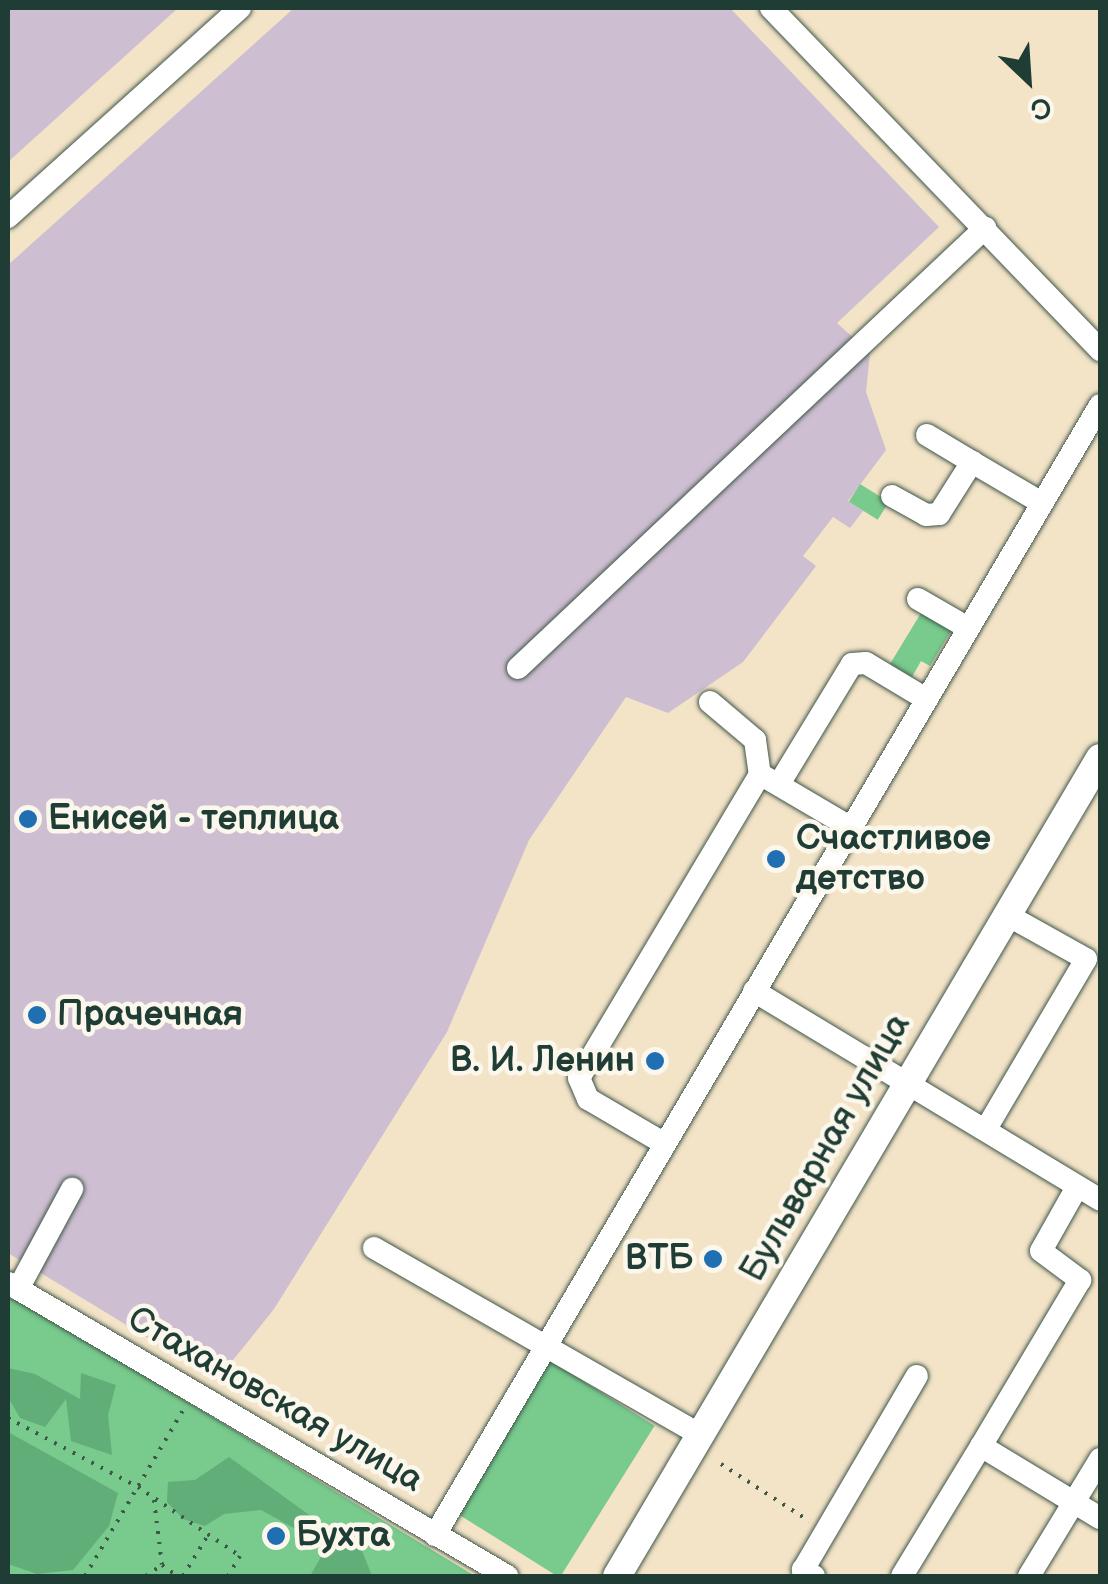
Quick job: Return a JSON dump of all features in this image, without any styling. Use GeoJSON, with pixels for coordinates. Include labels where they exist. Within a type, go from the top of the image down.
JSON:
{"type":"FeatureCollection","features":[{"type":"Feature","properties":{"kind":"main road","name":"Бульварная улица"},"geometry":{"type":"LineString","coordinates":[[617,1576],[1100,758]]}},
{"type":"Feature","properties":{"kind":"street"},"geometry":{"type":"LineString","coordinates":[[8,217],[240,8]]}},
{"type":"Feature","properties":{"kind":"street"},"geometry":{"type":"LineString","coordinates":[[771,8],[1100,350]]}},
{"type":"Feature","properties":{"kind":"street"},"geometry":{"type":"LineString","coordinates":[[518,668],[985,228]]}},
{"type":"Feature","properties":{"kind":"street"},"geometry":{"type":"LineString","coordinates":[[435,1535],[850,826],[1042,504],[1096,421]]}},
{"type":"Feature","properties":{"kind":"street"},"geometry":{"type":"LineString","coordinates":[[927,435],[1042,504]]}},
{"type":"Feature","properties":{"kind":"street"},"geometry":{"type":"LineString","coordinates":[[892,496],[926,515],[939,514],[972,462]]}},
{"type":"Feature","properties":{"kind":"street"},"geometry":{"type":"LineString","coordinates":[[918,598],[968,628]]}},
{"type":"Feature","properties":{"kind":"street"},"geometry":{"type":"LineString","coordinates":[[665,1144],[588,1099],[579,1078],[770,779],[852,664],[866,663],[926,699]]}},
{"type":"Feature","properties":{"kind":"street"},"geometry":{"type":"LineString","coordinates":[[710,702],[755,740],[770,779],[850,826]]}},
{"type":"Feature","properties":{"kind":"street"},"geometry":{"type":"LineString","coordinates":[[986,1129],[1093,964],[1007,915]]}},
{"type":"Feature","properties":{"kind":"street"},"geometry":{"type":"LineString","coordinates":[[754,991],[1100,1200]]}},
{"type":"Feature","properties":{"kind":"street"},"geometry":{"type":"LineString","coordinates":[[902,1576],[1080,1280],[1041,1251],[1077,1187]]}},
{"type":"Feature","properties":{"kind":"street"},"geometry":{"type":"LineString","coordinates":[[13,1286],[72,1188]]}},
{"type":"Feature","properties":{"kind":"street"},"geometry":{"type":"LineString","coordinates":[[374,1248],[702,1436]]}},
{"type":"Feature","properties":{"kind":"street","name":"Стахановская улица"},"geometry":{"type":"LineString","coordinates":[[13,1286],[507,1576]]}},
{"type":"Feature","properties":{"kind":"street"},"geometry":{"type":"LineString","coordinates":[[814,1576],[803,1570],[917,1376]]}},
{"type":"Feature","properties":{"kind":"street"},"geometry":{"type":"LineString","coordinates":[[981,1446],[1100,1518]]}},
{"type":"Feature","properties":{"kind":"street"},"geometry":{"type":"LineString","coordinates":[[1030,1576],[1100,1458]]}},
{"type":"Feature","properties":{"kind":"path"},"geometry":{"type":"LineString","coordinates":[[85,1576],[193,1393]]}},
{"type":"Feature","properties":{"kind":"path"},"geometry":{"type":"LineString","coordinates":[[8,1418],[138,1487],[240,1556],[228,1576]]}},
{"type":"Feature","properties":{"kind":"path"},"geometry":{"type":"LineString","coordinates":[[721,1464],[826,1531]]}},
{"type":"Feature","properties":{"kind":"path"},"geometry":{"type":"LineString","coordinates":[[154,1499],[162,1564],[180,1576],[208,1535]]}},
{"type":"Feature","properties":{"kind":"path"},"geometry":{"type":"LineString","coordinates":[[146,1576],[162,1564]]}},
{"type":"Feature","properties":{"kind":"shaded area"},"geometry":{"type":"Polygon","coordinates":[[[8,8],[178,8],[8,162],[8,8]]]}},
{"type":"Feature","properties":{"kind":"shaded area"},"geometry":{"type":"Polygon","coordinates":[[[294,8],[730,8],[939,227],[837,323],[870,353],[866,392],[886,450],[848,501],[863,511],[850,528],[833,517],[803,556],[816,566],[743,662],[668,713],[626,697],[529,840],[447,1032],[274,1309],[217,1380],[8,1253],[8,265],[294,8]]]}},
{"type":"Feature","properties":{"kind":"green space"},"geometry":{"type":"Polygon","coordinates":[[[860,484],[889,502],[878,520],[849,502],[860,484]]]}},
{"type":"Feature","properties":{"kind":"green space"},"geometry":{"type":"Polygon","coordinates":[[[921,613],[951,631],[930,666],[921,661],[912,677],[890,664],[921,613]]]}},
{"type":"Feature","properties":{"kind":"green space"},"geometry":{"type":"Polygon","coordinates":[[[8,1293],[475,1576],[8,1576],[8,1293]]]}},
{"type":"Feature","properties":{"kind":"green space"},"geometry":{"type":"Polygon","coordinates":[[[546,1358],[655,1426],[561,1576],[451,1510],[546,1358]]]}},
{"type":"Feature","properties":{"kind":"green space"},"geometry":{"type":"Polygon","coordinates":[[[8,1368],[35,1374],[80,1399],[81,1373],[116,1385],[108,1415],[112,1455],[71,1441],[66,1399],[45,1427],[20,1418],[8,1397],[8,1368]]]}},
{"type":"Feature","properties":{"kind":"green space"},"geometry":{"type":"Polygon","coordinates":[[[8,1432],[118,1493],[109,1526],[73,1570],[37,1574],[8,1564],[8,1432]]]}},
{"type":"Feature","properties":{"kind":"green space"},"geometry":{"type":"Polygon","coordinates":[[[229,1457],[316,1520],[310,1537],[261,1510],[224,1514],[205,1526],[183,1519],[167,1502],[168,1482],[195,1480],[229,1457]]]}},
{"type":"Feature","properties":{"kind":"green space"},"geometry":{"type":"Polygon","coordinates":[[[336,1531],[359,1543],[372,1576],[310,1576],[336,1531]]]}},
{"type":"Feature","properties":{"kind":"place","name":"Енисей - теплица"},"geometry":{"type":"Point","coordinates":[28,819]}},
{"type":"Feature","properties":{"kind":"place","name":"Счастливое детство"},"geometry":{"type":"Point","coordinates":[776,859]}},
{"type":"Feature","properties":{"kind":"place","name":"Прачечная"},"geometry":{"type":"Point","coordinates":[37,1015]}},
{"type":"Feature","properties":{"kind":"place","name":"В. И. Ленин"},"geometry":{"type":"Point","coordinates":[655,1061]}},
{"type":"Feature","properties":{"kind":"place","name":"ВТБ"},"geometry":{"type":"Point","coordinates":[713,1259]}},
{"type":"Feature","properties":{"kind":"place","name":"Бухта"},"geometry":{"type":"Point","coordinates":[276,1536]}}]}
